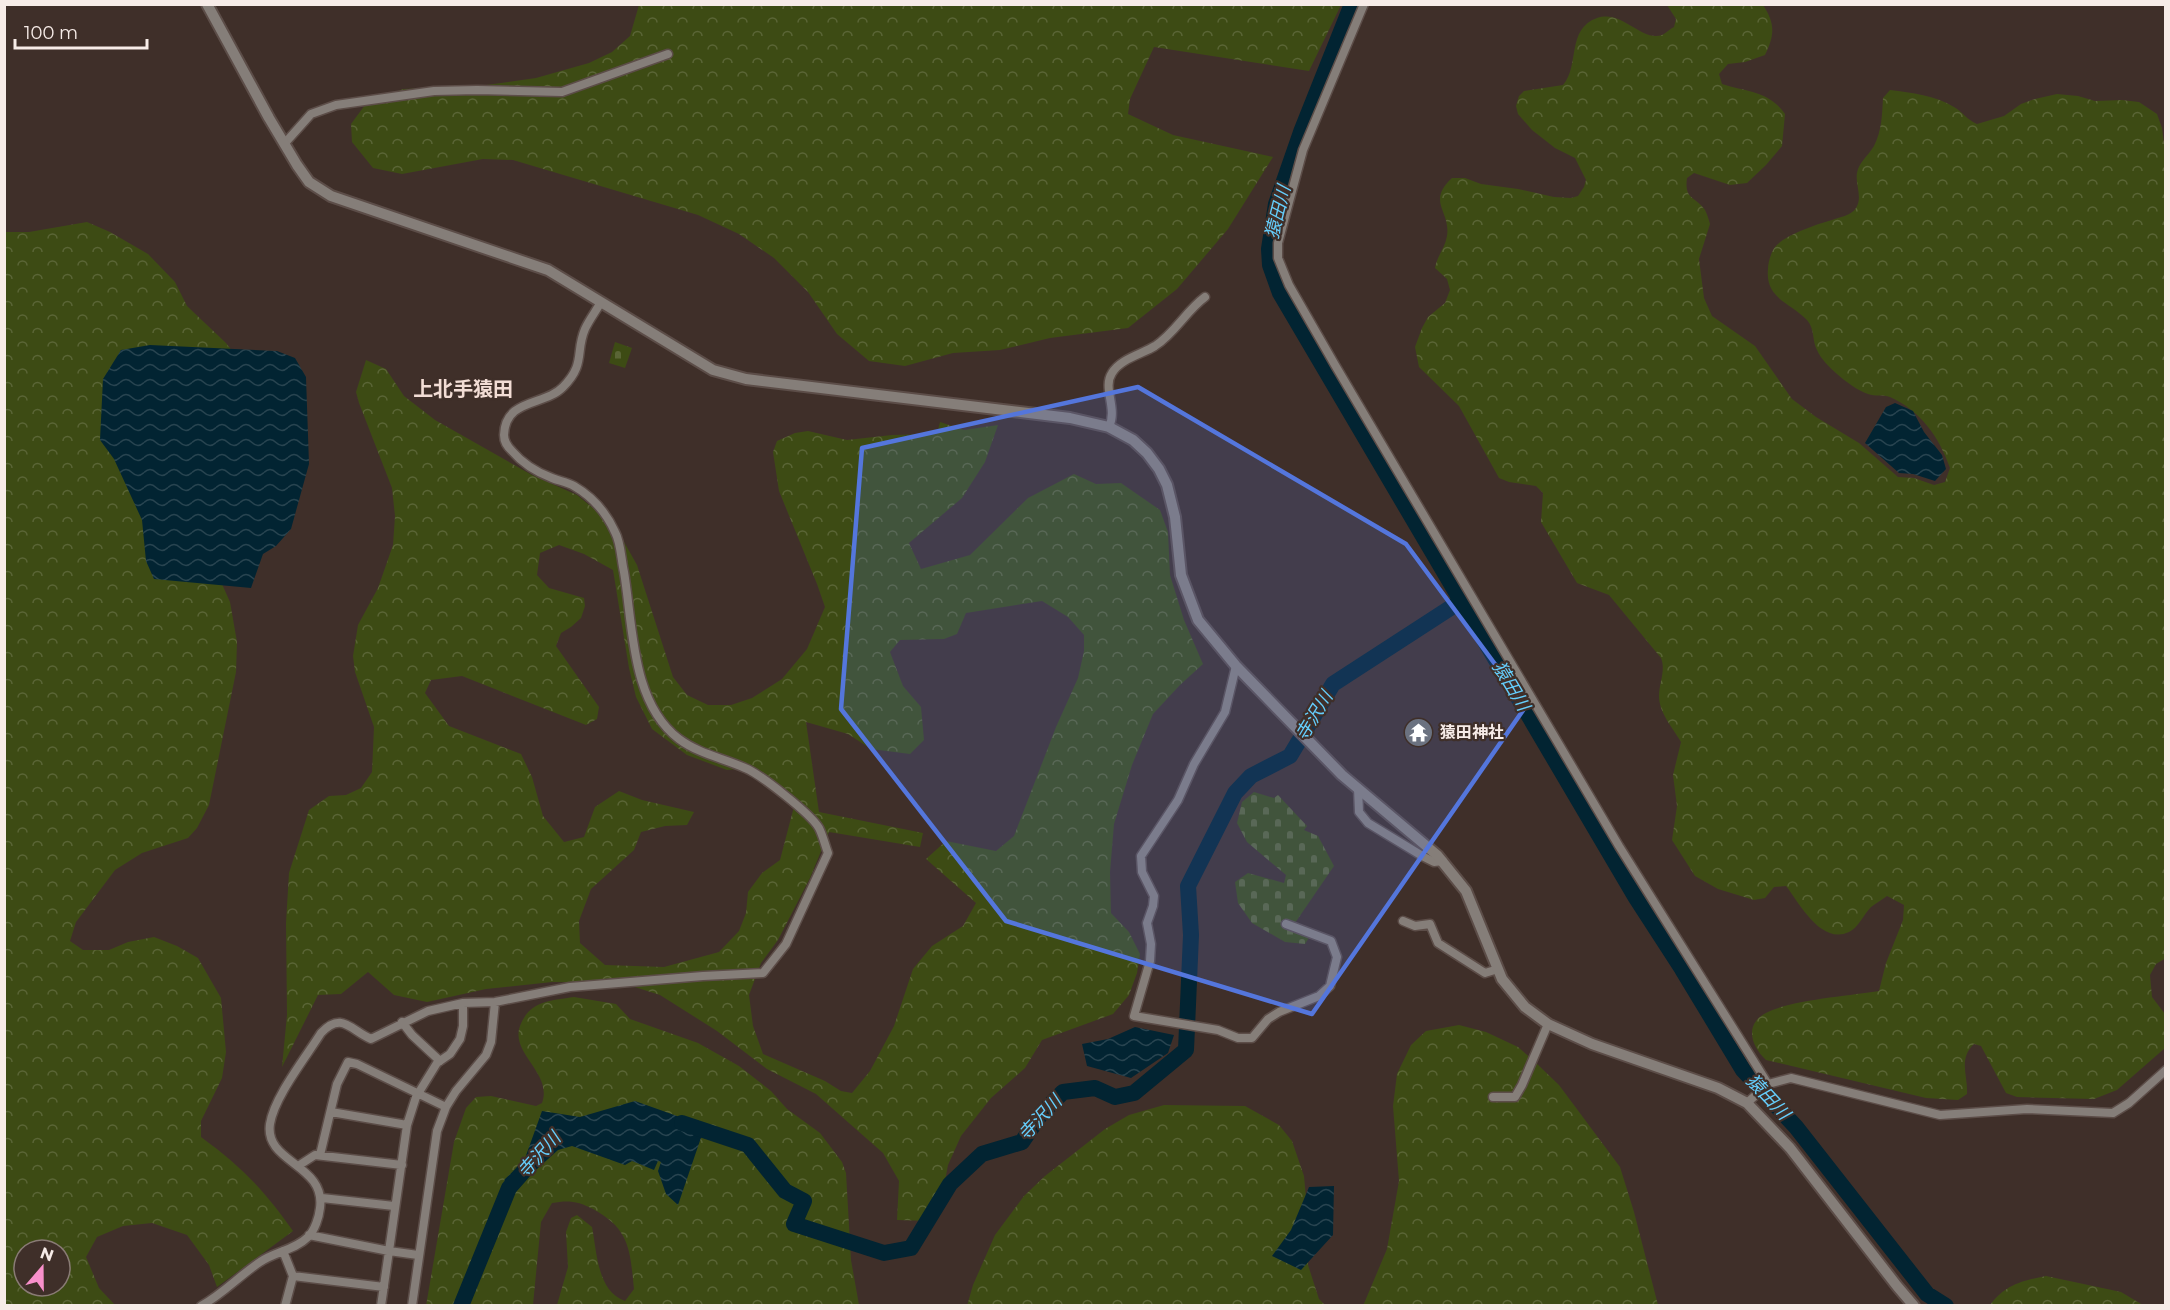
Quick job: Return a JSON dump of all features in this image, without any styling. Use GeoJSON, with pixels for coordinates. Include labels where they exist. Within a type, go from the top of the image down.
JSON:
{"type":"FeatureCollection","features":[{"type":"Feature","properties":{"kind":"street"},"geometry":{"type":"LineString","coordinates":[[207,4],[309,182],[331,196],[548,270],[713,370],[746,379],[1070,418],[1109,427],[1133,440],[1147,453],[1167,485],[1173,509],[1181,575],[1198,620],[1236,666],[1342,775],[1443,861],[1466,891],[1502,980],[1525,1007],[1548,1024],[1592,1044],[1718,1088],[1747,1103],[1790,1148],[1914,1305]]}},
{"type":"Feature","properties":{"kind":"street"},"geometry":{"type":"LineString","coordinates":[[1364,4],[1303,150],[1282,224],[1278,258],[1289,285],[1335,365],[1619,846],[1766,1086]]}},
{"type":"Feature","properties":{"kind":"street"},"geometry":{"type":"LineString","coordinates":[[285,143],[311,114],[336,105],[434,91],[562,92],[668,54]]}},
{"type":"Feature","properties":{"kind":"street"},"geometry":{"type":"LineString","coordinates":[[1109,427],[1113,418],[1109,387],[1112,373],[1118,366],[1158,344],[1193,306],[1205,297]]}},
{"type":"Feature","properties":{"kind":"street"},"geometry":{"type":"LineString","coordinates":[[201,1305],[217,1297],[261,1261],[309,1235],[319,1216],[322,1198],[314,1180],[278,1150],[270,1136],[269,1124],[277,1102],[329,1024],[340,1022],[371,1039],[428,1011],[463,1003],[495,1002],[570,987],[763,973],[786,944],[828,853],[818,826],[764,779],[746,768],[702,752],[679,739],[661,722],[638,669],[618,542],[607,517],[598,503],[573,485],[533,470],[520,461],[506,444],[504,435],[513,411],[529,402],[545,398],[562,388],[578,367],[585,330],[601,302]]}},
{"type":"Feature","properties":{"kind":"street"},"geometry":{"type":"LineString","coordinates":[[1236,666],[1225,712],[1194,764],[1178,800],[1141,856],[1142,872],[1154,896],[1148,923],[1151,944],[1150,961],[1134,1016],[1218,1030],[1238,1038],[1252,1038],[1268,1019],[1279,1012],[1319,996],[1330,986],[1337,957],[1331,941],[1286,924]]}},
{"type":"Feature","properties":{"kind":"street"},"geometry":{"type":"LineString","coordinates":[[1358,788],[1359,812],[1368,823],[1424,857],[1434,862],[1443,861]]}},
{"type":"Feature","properties":{"kind":"street"},"geometry":{"type":"LineString","coordinates":[[1403,921],[1415,926],[1430,924],[1438,943],[1485,973],[1498,969]]}},
{"type":"Feature","properties":{"kind":"street"},"geometry":{"type":"LineString","coordinates":[[412,1305],[437,1131],[446,1107],[456,1091],[486,1055],[491,1042],[495,1002]]}},
{"type":"Feature","properties":{"kind":"street"},"geometry":{"type":"LineString","coordinates":[[381,1305],[407,1125],[418,1094],[440,1061],[450,1054],[460,1039],[464,1026],[463,1003]]}},
{"type":"Feature","properties":{"kind":"street"},"geometry":{"type":"LineString","coordinates":[[402,1022],[412,1035],[440,1061]]}},
{"type":"Feature","properties":{"kind":"street"},"geometry":{"type":"LineString","coordinates":[[1493,1097],[1515,1097],[1548,1024]]}},
{"type":"Feature","properties":{"kind":"street"},"geometry":{"type":"LineString","coordinates":[[320,1155],[337,1084],[348,1062],[357,1064],[446,1107]]}},
{"type":"Feature","properties":{"kind":"street"},"geometry":{"type":"LineString","coordinates":[[1747,1103],[1766,1086],[1791,1078],[1940,1115],[2027,1109],[2113,1113],[2166,1070]]}},
{"type":"Feature","properties":{"kind":"street"},"geometry":{"type":"LineString","coordinates":[[331,1112],[407,1125]]}},
{"type":"Feature","properties":{"kind":"street"},"geometry":{"type":"LineString","coordinates":[[298,1166],[315,1155],[402,1165]]}},
{"type":"Feature","properties":{"kind":"street"},"geometry":{"type":"LineString","coordinates":[[322,1198],[394,1206]]}},
{"type":"Feature","properties":{"kind":"street"},"geometry":{"type":"LineString","coordinates":[[309,1235],[418,1255]]}},
{"type":"Feature","properties":{"kind":"street"},"geometry":{"type":"LineString","coordinates":[[283,1251],[293,1276],[285,1305]]}},
{"type":"Feature","properties":{"kind":"street"},"geometry":{"type":"LineString","coordinates":[[293,1276],[384,1287]]}},
{"type":"Feature","properties":{"kind":"highlighted area"},"geometry":{"type":"Polygon","coordinates":[[[1138,387],[1406,544],[1526,706],[1312,1014],[1006,921],[841,709],[862,448],[1138,387]]]}},
{"type":"Feature","properties":{"kind":"green space"},"geometry":{"type":"Polygon","coordinates":[[[639,5],[1341,5],[1309,71],[1154,47],[1130,99],[1128,114],[1173,135],[1273,157],[1228,229],[1177,289],[1128,328],[1050,338],[1000,350],[953,353],[905,366],[869,361],[837,334],[808,292],[774,258],[739,234],[698,215],[513,160],[483,159],[402,174],[373,168],[352,142],[351,124],[365,105],[403,89],[479,86],[536,78],[589,63],[612,52],[630,36],[639,5]]]}},
{"type":"Feature","properties":{"kind":"green space"},"geometry":{"type":"Polygon","coordinates":[[[1667,5],[1763,5],[1772,23],[1771,41],[1765,55],[1745,62],[1728,64],[1719,74],[1722,84],[1765,97],[1779,106],[1785,114],[1782,146],[1747,183],[1730,185],[1694,173],[1687,178],[1689,194],[1705,210],[1710,224],[1699,259],[1704,298],[1712,316],[1755,346],[1792,399],[1816,417],[1859,443],[1898,477],[1914,478],[1934,485],[1945,482],[1950,468],[1940,446],[1920,417],[1890,397],[1860,391],[1840,377],[1823,360],[1815,346],[1807,320],[1780,299],[1771,287],[1768,267],[1775,247],[1809,227],[1854,211],[1859,200],[1858,169],[1877,140],[1883,98],[1890,90],[1923,95],[1947,103],[1977,124],[2004,116],[2021,104],[2057,94],[2078,96],[2095,101],[2139,102],[2157,114],[2162,128],[2166,159],[2166,958],[2156,964],[2150,975],[2152,997],[2165,1014],[2165,1048],[2117,1090],[2094,1099],[2017,1097],[2006,1093],[1981,1046],[1974,1044],[1966,1055],[1965,1061],[1967,1094],[1958,1100],[1926,1098],[1766,1060],[1761,1055],[1754,1043],[1752,1030],[1754,1024],[1764,1014],[1803,1002],[1879,991],[1886,963],[1903,920],[1904,905],[1887,896],[1871,907],[1849,932],[1829,933],[1812,921],[1786,886],[1774,887],[1765,898],[1754,900],[1718,889],[1695,876],[1672,840],[1677,806],[1673,775],[1681,742],[1664,714],[1660,702],[1659,691],[1663,667],[1661,658],[1609,595],[1577,583],[1541,522],[1543,493],[1536,486],[1499,478],[1459,406],[1419,367],[1415,347],[1422,328],[1428,317],[1445,303],[1450,290],[1447,279],[1435,268],[1447,236],[1446,220],[1440,200],[1444,186],[1452,178],[1465,178],[1481,184],[1554,197],[1578,196],[1586,180],[1575,158],[1555,148],[1532,130],[1518,114],[1516,106],[1519,96],[1524,91],[1563,85],[1571,68],[1577,39],[1587,23],[1606,16],[1623,21],[1646,34],[1662,35],[1674,27],[1676,19],[1667,5]]]}},
{"type":"Feature","properties":{"kind":"green space"},"geometry":{"type":"Polygon","coordinates":[[[87,222],[110,232],[148,254],[175,282],[187,306],[226,343],[236,356],[205,546],[230,602],[237,642],[236,672],[209,805],[197,828],[188,838],[142,853],[115,870],[76,922],[70,941],[83,950],[109,950],[128,942],[154,937],[198,958],[221,998],[226,1052],[222,1078],[201,1121],[201,1137],[252,1180],[293,1231],[217,1287],[209,1265],[187,1235],[152,1223],[123,1226],[97,1237],[86,1257],[99,1288],[115,1305],[5,1305],[4,232],[29,232],[87,222]]]}},
{"type":"Feature","properties":{"kind":"green space"},"geometry":{"type":"Polygon","coordinates":[[[615,342],[632,348],[625,368],[609,363],[615,342]]]}},
{"type":"Feature","properties":{"kind":"green space"},"geometry":{"type":"Polygon","coordinates":[[[366,360],[386,369],[404,396],[435,420],[532,475],[577,495],[615,526],[637,565],[673,677],[687,695],[708,705],[731,705],[752,698],[782,679],[807,649],[825,607],[779,491],[773,452],[777,441],[795,433],[808,431],[847,440],[892,435],[937,434],[940,422],[964,430],[998,425],[985,462],[962,498],[909,543],[921,569],[970,555],[1028,498],[1074,474],[1096,484],[1121,483],[1160,510],[1168,532],[1170,575],[1184,620],[1203,664],[1153,714],[1132,765],[1114,824],[1110,872],[1111,913],[1129,932],[1140,954],[1137,973],[1129,995],[1113,1014],[1042,1040],[1025,1068],[991,1098],[961,1136],[948,1165],[941,1202],[929,1221],[897,1220],[899,1181],[883,1153],[816,1094],[767,1069],[717,1031],[660,995],[622,983],[552,982],[486,989],[427,1002],[394,995],[368,972],[341,994],[318,995],[282,1067],[287,1015],[286,923],[289,873],[309,810],[329,796],[346,795],[361,788],[372,772],[374,727],[355,672],[353,656],[358,625],[378,588],[393,545],[395,516],[392,488],[356,392],[366,360]],[[559,545],[540,553],[537,575],[549,588],[584,598],[585,606],[581,618],[561,633],[556,646],[599,707],[597,719],[586,725],[462,676],[431,680],[425,693],[449,726],[521,754],[532,777],[543,816],[564,842],[584,837],[595,807],[619,791],[642,800],[694,812],[687,825],[665,826],[641,832],[634,850],[591,889],[579,921],[580,943],[605,965],[664,967],[719,952],[739,931],[746,913],[748,892],[762,873],[780,860],[796,799],[755,767],[727,770],[687,755],[652,729],[636,697],[613,570],[584,554],[559,545]],[[1042,601],[966,613],[957,634],[944,639],[900,640],[890,652],[903,686],[921,707],[924,740],[910,754],[871,749],[848,734],[806,722],[819,812],[923,833],[920,847],[829,832],[810,878],[778,940],[761,963],[749,995],[753,1026],[763,1054],[825,1081],[841,1091],[852,1093],[870,1071],[894,1026],[913,969],[932,946],[963,926],[976,903],[926,859],[946,841],[996,851],[1014,836],[1056,727],[1078,678],[1084,651],[1084,635],[1068,617],[1042,601]]]}},
{"type":"Feature","properties":{"kind":"green space"},"geometry":{"type":"Polygon","coordinates":[[[1254,792],[1274,798],[1278,795],[1307,826],[1304,830],[1318,836],[1334,866],[1295,923],[1314,930],[1305,944],[1285,942],[1252,923],[1238,903],[1235,882],[1248,873],[1284,883],[1286,875],[1247,842],[1237,823],[1242,802],[1254,792]]]}},
{"type":"Feature","properties":{"kind":"green space"},"geometry":{"type":"Polygon","coordinates":[[[574,997],[616,1004],[630,1019],[698,1043],[739,1066],[771,1091],[787,1109],[820,1133],[842,1162],[846,1173],[851,1260],[859,1305],[557,1305],[568,1267],[566,1232],[571,1218],[577,1215],[592,1227],[600,1270],[609,1289],[625,1301],[634,1289],[629,1252],[621,1233],[614,1224],[593,1209],[568,1201],[552,1203],[541,1222],[533,1305],[426,1306],[454,1142],[466,1108],[476,1097],[491,1096],[536,1106],[542,1103],[544,1092],[542,1082],[521,1046],[520,1026],[524,1017],[535,1006],[574,997]]]}},
{"type":"Feature","properties":{"kind":"green space"},"geometry":{"type":"Polygon","coordinates":[[[1459,1025],[1486,1032],[1518,1047],[1534,1061],[1559,1085],[1620,1167],[1658,1305],[1363,1306],[1387,1249],[1399,1181],[1393,1106],[1397,1074],[1411,1045],[1426,1031],[1459,1025]]]}},
{"type":"Feature","properties":{"kind":"green space"},"geometry":{"type":"Polygon","coordinates":[[[1164,1105],[1245,1106],[1279,1125],[1292,1141],[1304,1176],[1308,1220],[1308,1265],[1319,1299],[1325,1305],[967,1306],[973,1285],[995,1235],[1024,1196],[1045,1176],[1105,1129],[1129,1115],[1164,1105]]]}},
{"type":"Feature","properties":{"kind":"green space"},"geometry":{"type":"Polygon","coordinates":[[[2046,1276],[2121,1292],[2143,1305],[1990,1305],[2008,1288],[2046,1276]]]}},
{"type":"Feature","properties":{"kind":"water"},"geometry":{"type":"Polygon","coordinates":[[[150,345],[277,351],[295,358],[306,377],[309,464],[291,529],[276,546],[263,554],[251,588],[154,579],[146,561],[142,520],[114,459],[100,440],[103,379],[121,350],[150,345]]]}},
{"type":"Feature","properties":{"kind":"water"},"geometry":{"type":"Polygon","coordinates":[[[1895,403],[1913,411],[1924,432],[1942,455],[1946,469],[1935,481],[1913,474],[1899,473],[1865,443],[1886,407],[1895,403]]]}},
{"type":"Feature","properties":{"kind":"water"},"geometry":{"type":"Polygon","coordinates":[[[1135,1027],[1174,1035],[1168,1053],[1131,1078],[1087,1066],[1082,1044],[1108,1039],[1135,1027]]]}},
{"type":"Feature","properties":{"kind":"water"},"geometry":{"type":"Polygon","coordinates":[[[635,1101],[705,1126],[678,1205],[666,1194],[658,1171],[661,1162],[658,1161],[654,1170],[632,1161],[625,1165],[572,1146],[558,1150],[515,1189],[504,1180],[524,1161],[542,1111],[580,1117],[635,1101]]]}},
{"type":"Feature","properties":{"kind":"water"},"geometry":{"type":"Polygon","coordinates":[[[1334,1186],[1333,1235],[1301,1270],[1272,1256],[1291,1230],[1309,1187],[1334,1186]]]}},
{"type":"Feature","properties":{"kind":"waterway","name":"猿田川"},"geometry":{"type":"LineString","coordinates":[[1352,4],[1301,132],[1276,204],[1269,249],[1270,265],[1280,293],[1636,898],[1743,1070],[1796,1127],[1927,1294],[1946,1306]]}},
{"type":"Feature","properties":{"kind":"waterway","name":"寺沢川"},"geometry":{"type":"LineString","coordinates":[[682,1123],[748,1145],[785,1191],[804,1201],[794,1224],[884,1253],[911,1248],[950,1184],[982,1154],[1022,1142],[1041,1114],[1063,1092],[1095,1088],[1115,1097],[1134,1093],[1186,1050],[1191,935],[1188,886],[1235,793],[1251,776],[1290,756],[1333,684],[1461,601]]}},
{"type":"Feature","properties":{"kind":"waterway","name":"寺沢川"},"geometry":{"type":"LineString","coordinates":[[461,1306],[509,1188],[524,1171]]}},
{"type":"Feature","properties":{"kind":"place","name":"猿田神社"},"geometry":{"type":"Point","coordinates":[1419,732]}},
{"type":"Feature","properties":{"kind":"district","name":"上北手猿田"},"geometry":{"type":"Point","coordinates":[463,389]}}]}
